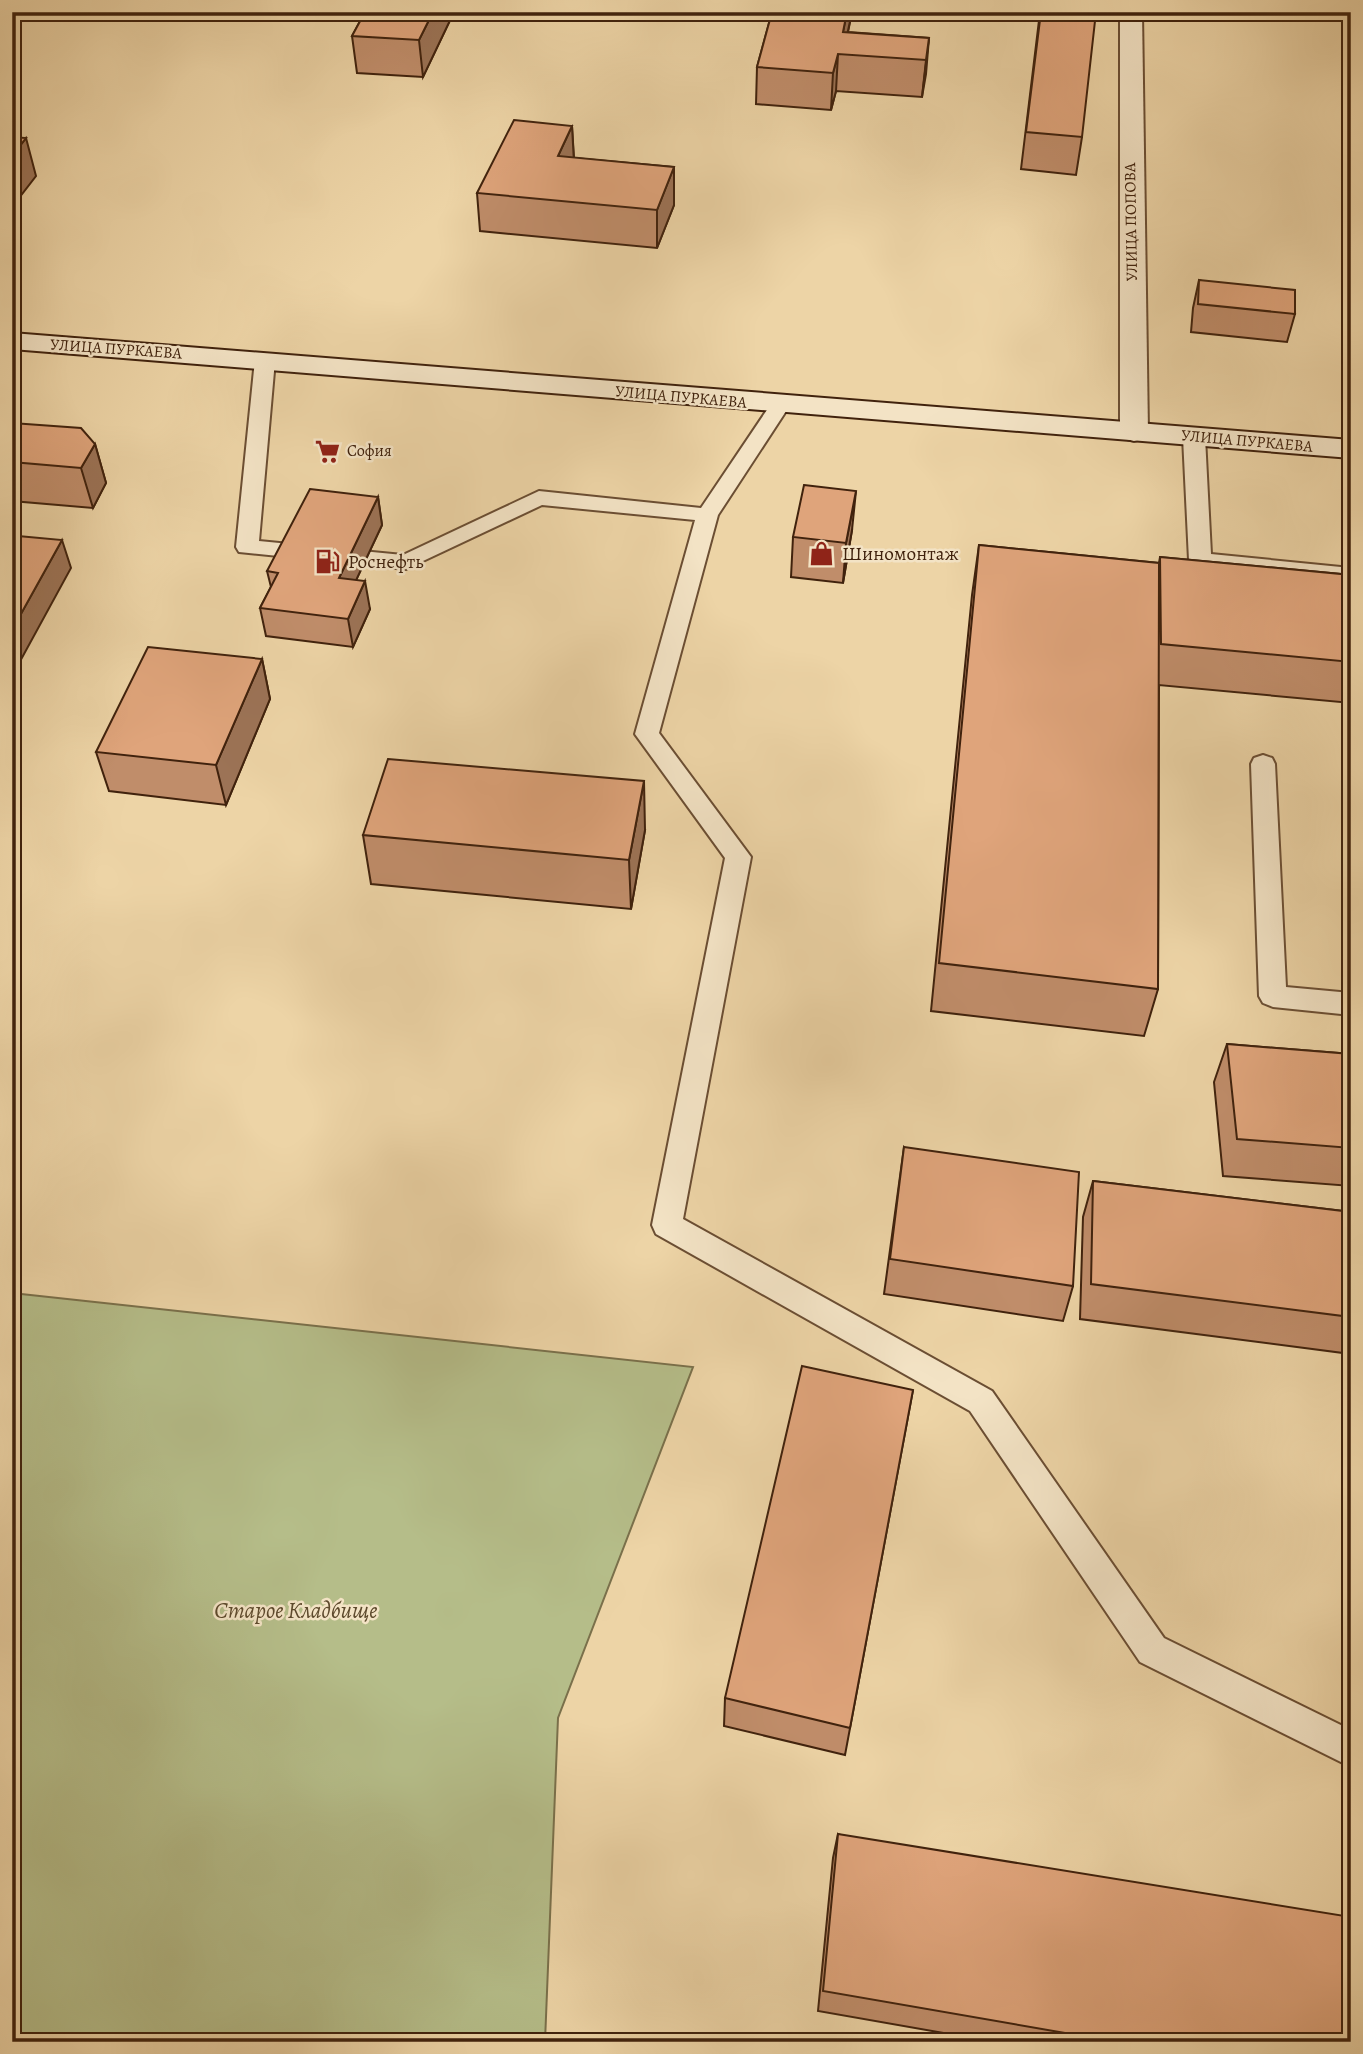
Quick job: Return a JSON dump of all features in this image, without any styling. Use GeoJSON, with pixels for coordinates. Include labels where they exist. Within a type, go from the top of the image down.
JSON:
{"type":"FeatureCollection","features":[{"type":"Feature","properties":{"kind":"main road","name":"УЛИЦА ПОПОВА"},"geometry":{"type":"LineString","coordinates":[[1131,12],[1135,432]]}},
{"type":"Feature","properties":{"kind":"main road","name":"УЛИЦА ПУРКАЕВА"},"geometry":{"type":"LineString","coordinates":[[12,341],[1351,449]]}},
{"type":"Feature","properties":{"kind":"lane"},"geometry":{"type":"LineString","coordinates":[[265,360],[247,547],[406,562],[538,498],[707,515]]}},
{"type":"Feature","properties":{"kind":"lane"},"geometry":{"type":"LineString","coordinates":[[780,405],[707,515],[647,734],[738,858],[667,1225],[981,1401],[1152,1650],[1351,1749]]}},
{"type":"Feature","properties":{"kind":"lane"},"geometry":{"type":"LineString","coordinates":[[1194,437],[1200,560],[1351,575]]}},
{"type":"Feature","properties":{"kind":"lane"},"geometry":{"type":"LineString","coordinates":[[1263,764],[1273,996],[1351,1004]]}},
{"type":"Feature","properties":{"kind":"green space","name":"Старое Кладбище"},"geometry":{"type":"Polygon","coordinates":[[[12,1293],[693,1367],[558,1718],[545,2042],[12,2042],[12,1293]]]}},
{"type":"Feature","properties":{"kind":"building"},"geometry":{"type":"Polygon","coordinates":[[[365,12],[433,12],[419,40],[352,36],[365,12]]]}},
{"type":"Feature","properties":{"kind":"building"},"geometry":{"type":"Polygon","coordinates":[[[772,12],[847,12],[843,32],[929,38],[926,60],[838,54],[833,73],[757,67],[772,12]]]}},
{"type":"Feature","properties":{"kind":"building"},"geometry":{"type":"Polygon","coordinates":[[[1041,12],[1096,12],[1082,137],[1026,132],[1041,12]]]}},
{"type":"Feature","properties":{"kind":"building"},"geometry":{"type":"Polygon","coordinates":[[[514,120],[572,126],[558,156],[674,167],[657,210],[477,193],[514,120]]]}},
{"type":"Feature","properties":{"kind":"building"},"geometry":{"type":"Polygon","coordinates":[[[12,137],[26,138],[12,156],[12,137]]]}},
{"type":"Feature","properties":{"kind":"building"},"geometry":{"type":"Polygon","coordinates":[[[1199,280],[1295,290],[1295,314],[1198,304],[1199,280]]]}},
{"type":"Feature","properties":{"kind":"building"},"geometry":{"type":"Polygon","coordinates":[[[12,423],[81,428],[95,444],[81,468],[12,462],[12,423]]]}},
{"type":"Feature","properties":{"kind":"building"},"geometry":{"type":"Polygon","coordinates":[[[804,485],[856,491],[846,543],[793,537],[804,485]]]}},
{"type":"Feature","properties":{"kind":"building","name":"Роснефть"},"geometry":{"type":"Polygon","coordinates":[[[310,489],[378,497],[339,578],[365,581],[348,619],[260,608],[278,573],[267,571],[310,489]]]}},
{"type":"Feature","properties":{"kind":"building"},"geometry":{"type":"Polygon","coordinates":[[[18,536],[62,540],[12,630],[12,547],[18,536]]]}},
{"type":"Feature","properties":{"kind":"building"},"geometry":{"type":"Polygon","coordinates":[[[979,545],[1159,563],[1158,989],[939,963],[979,545]]]}},
{"type":"Feature","properties":{"kind":"building"},"geometry":{"type":"Polygon","coordinates":[[[1160,557],[1351,575],[1351,662],[1161,644],[1160,557]]]}},
{"type":"Feature","properties":{"kind":"building"},"geometry":{"type":"Polygon","coordinates":[[[148,647],[262,659],[216,765],[96,752],[148,647]]]}},
{"type":"Feature","properties":{"kind":"building"},"geometry":{"type":"Polygon","coordinates":[[[388,759],[644,781],[629,860],[363,835],[388,759]]]}},
{"type":"Feature","properties":{"kind":"building"},"geometry":{"type":"Polygon","coordinates":[[[1227,1044],[1351,1054],[1351,1148],[1237,1139],[1227,1044]]]}},
{"type":"Feature","properties":{"kind":"building"},"geometry":{"type":"Polygon","coordinates":[[[904,1147],[1079,1172],[1073,1286],[890,1259],[904,1147]]]}},
{"type":"Feature","properties":{"kind":"building"},"geometry":{"type":"Polygon","coordinates":[[[1093,1181],[1351,1212],[1351,1317],[1091,1284],[1093,1181]]]}},
{"type":"Feature","properties":{"kind":"building"},"geometry":{"type":"Polygon","coordinates":[[[802,1366],[913,1390],[850,1728],[725,1698],[802,1366]]]}},
{"type":"Feature","properties":{"kind":"building"},"geometry":{"type":"Polygon","coordinates":[[[838,1834],[1351,1917],[1351,2042],[1117,2042],[823,1991],[838,1834]]]}},
{"type":"Feature","properties":{"kind":"place","name":"София"},"geometry":{"type":"Point","coordinates":[327,451]}},
{"type":"Feature","properties":{"kind":"place","name":"Шиномонтаж"},"geometry":{"type":"Point","coordinates":[822,554]}},
{"type":"Feature","properties":{"kind":"place","name":"Роснефть"},"geometry":{"type":"Point","coordinates":[328,562]}}]}
